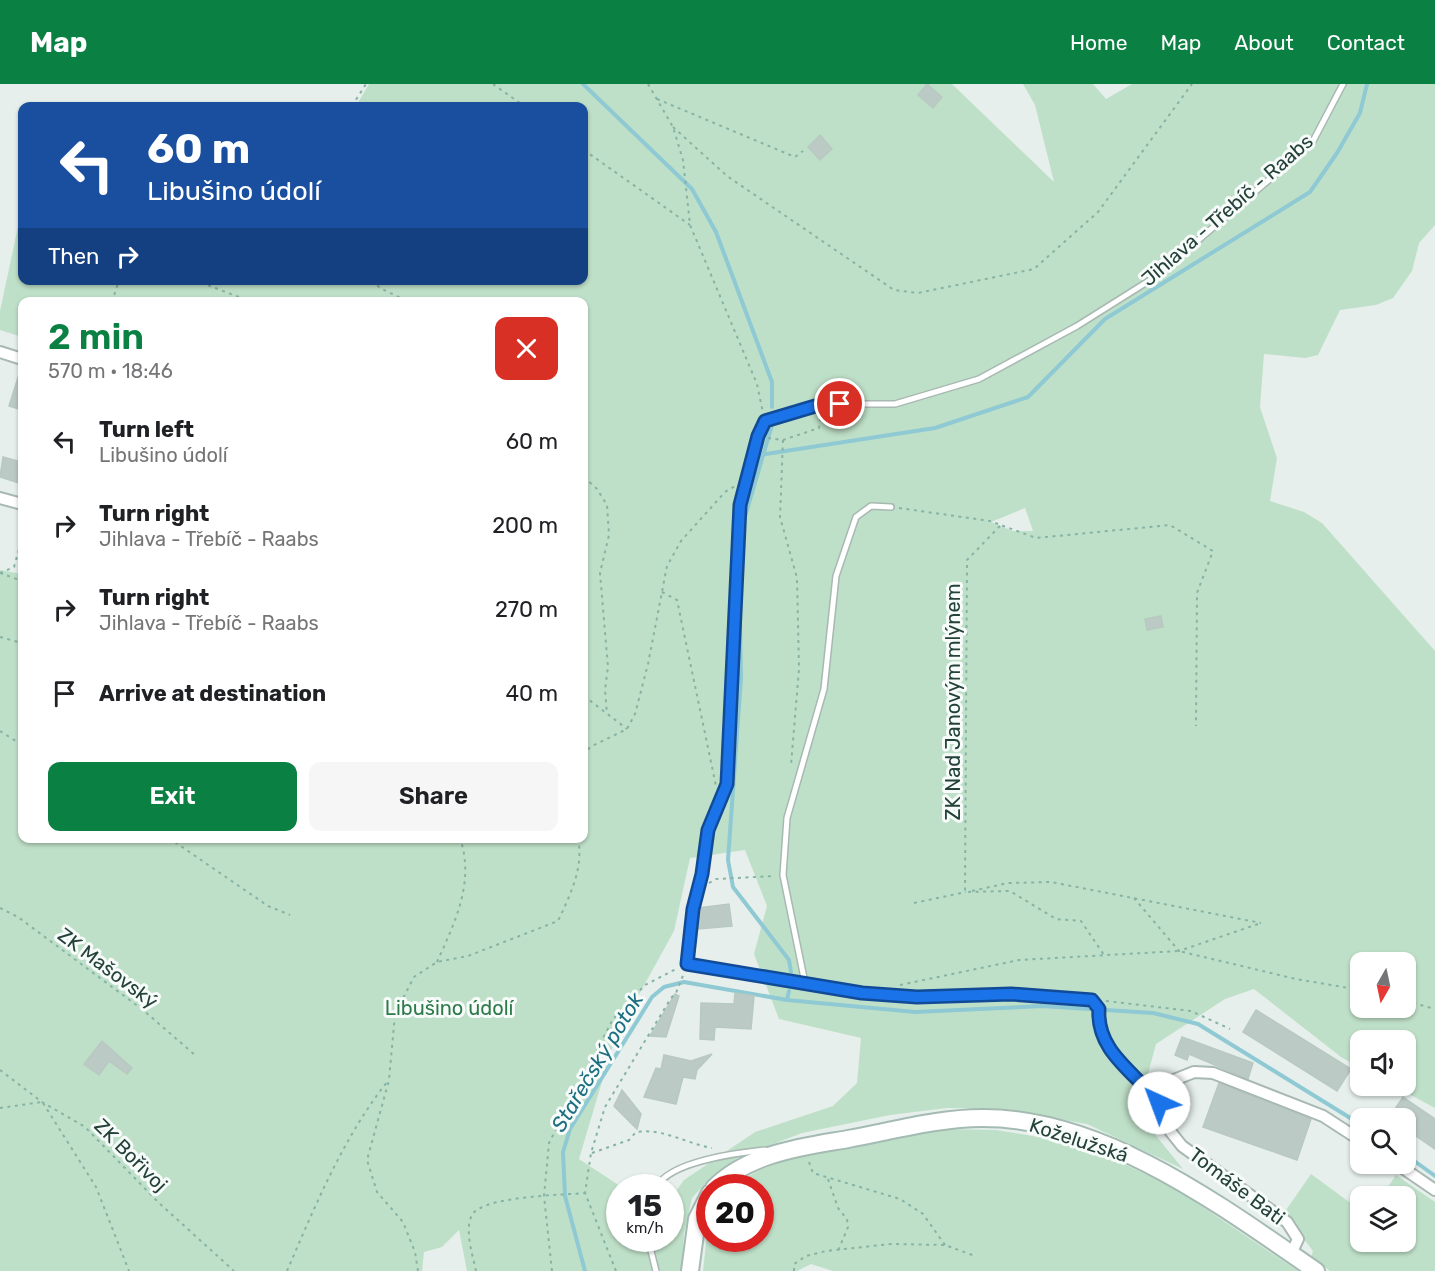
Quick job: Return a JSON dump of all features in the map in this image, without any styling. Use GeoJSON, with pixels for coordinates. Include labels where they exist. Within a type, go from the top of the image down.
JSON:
{"type":"FeatureCollection","features":[{"type":"Feature","properties":{"kind":"main road","name":"Koželužská"},"geometry":{"type":"LineString","coordinates":[[736,1174],[759,1159],[805,1147],[966,1119],[997,1119],[1041,1125],[1084,1138],[1145,1163],[1232,1214],[1316,1271]]}},
{"type":"Feature","properties":{"kind":"main road"},"geometry":{"type":"LineString","coordinates":[[690,1271],[696,1226]]}},
{"type":"Feature","properties":{"kind":"street"},"geometry":{"type":"LineString","coordinates":[[0,352],[18,358]]}},
{"type":"Feature","properties":{"kind":"street"},"geometry":{"type":"LineString","coordinates":[[0,498],[18,503]]}},
{"type":"Feature","properties":{"kind":"street"},"geometry":{"type":"LineString","coordinates":[[1159,1103],[1162,1091],[1174,1080],[1194,1072],[1214,1073],[1323,1116],[1350,1134]]}},
{"type":"Feature","properties":{"kind":"street","name":"Tomáše Bati"},"geometry":{"type":"LineString","coordinates":[[1159,1103],[1166,1126],[1182,1146],[1287,1222],[1298,1239],[1291,1254]]}},
{"type":"Feature","properties":{"kind":"street"},"geometry":{"type":"LineString","coordinates":[[1412,1174],[1435,1190]]}},
{"type":"Feature","properties":{"kind":"lane","name":"Jihlava - Třebíč - Raabs"},"geometry":{"type":"LineString","coordinates":[[765,421],[822,404],[895,404],[980,379],[1077,326],[1155,277],[1312,143],[1343,84]]}},
{"type":"Feature","properties":{"kind":"lane"},"geometry":{"type":"LineString","coordinates":[[765,421],[758,436],[740,505],[727,784],[708,830],[693,909],[687,964],[862,993],[917,997],[1011,994],[1092,1000],[1099,1009],[1098,1018],[1112,1053],[1159,1103]]}},
{"type":"Feature","properties":{"kind":"lane"},"geometry":{"type":"LineString","coordinates":[[805,983],[783,875],[787,818],[824,689],[836,576],[856,517],[871,506],[891,507]]}},
{"type":"Feature","properties":{"kind":"lane"},"geometry":{"type":"LineString","coordinates":[[669,1174],[738,1153],[805,1147]]}},
{"type":"Feature","properties":{"kind":"lane"},"geometry":{"type":"LineString","coordinates":[[651,1252],[656,1271]]}},
{"type":"Feature","properties":{"kind":"path"},"geometry":{"type":"LineString","coordinates":[[355,102],[366,84]]}},
{"type":"Feature","properties":{"kind":"path"},"geometry":{"type":"LineString","coordinates":[[493,84],[518,102]]}},
{"type":"Feature","properties":{"kind":"path"},"geometry":{"type":"LineString","coordinates":[[648,84],[673,127],[683,160],[690,225],[757,384],[765,421]]}},
{"type":"Feature","properties":{"kind":"path"},"geometry":{"type":"LineString","coordinates":[[673,127],[727,176],[894,290],[918,293],[1034,269],[1098,212],[1192,84]]}},
{"type":"Feature","properties":{"kind":"path"},"geometry":{"type":"LineString","coordinates":[[657,99],[795,157],[803,151]]}},
{"type":"Feature","properties":{"kind":"path"},"geometry":{"type":"LineString","coordinates":[[588,153],[690,225]]}},
{"type":"Feature","properties":{"kind":"path"},"geometry":{"type":"LineString","coordinates":[[207,285],[239,297]]}},
{"type":"Feature","properties":{"kind":"path"},"geometry":{"type":"LineString","coordinates":[[377,285],[399,297]]}},
{"type":"Feature","properties":{"kind":"path"},"geometry":{"type":"LineString","coordinates":[[758,436],[783,440],[819,428],[822,404]]}},
{"type":"Feature","properties":{"kind":"path"},"geometry":{"type":"LineString","coordinates":[[783,440],[780,517],[798,589],[799,669],[790,772]]}},
{"type":"Feature","properties":{"kind":"path"},"geometry":{"type":"LineString","coordinates":[[588,750],[627,729],[635,714],[648,664],[667,566],[681,541],[725,492],[746,480]]}},
{"type":"Feature","properties":{"kind":"path"},"geometry":{"type":"LineString","coordinates":[[588,481],[597,489],[607,505],[609,535],[600,573],[608,667],[605,690],[607,714]]}},
{"type":"Feature","properties":{"kind":"path"},"geometry":{"type":"LineString","coordinates":[[891,507],[990,521],[1036,538],[1170,525],[1213,551],[1197,593],[1196,726]]}},
{"type":"Feature","properties":{"kind":"path","name":"ZK Nad Janovým mlýnem"},"geometry":{"type":"LineString","coordinates":[[965,892],[967,560],[1000,526]]}},
{"type":"Feature","properties":{"kind":"path"},"geometry":{"type":"LineString","coordinates":[[0,573],[14,567],[18,552]]}},
{"type":"Feature","properties":{"kind":"path"},"geometry":{"type":"LineString","coordinates":[[0,573],[18,580]]}},
{"type":"Feature","properties":{"kind":"path"},"geometry":{"type":"LineString","coordinates":[[662,592],[677,600],[720,802]]}},
{"type":"Feature","properties":{"kind":"path"},"geometry":{"type":"LineString","coordinates":[[0,637],[18,642]]}},
{"type":"Feature","properties":{"kind":"path"},"geometry":{"type":"LineString","coordinates":[[588,699],[627,729]]}},
{"type":"Feature","properties":{"kind":"path"},"geometry":{"type":"LineString","coordinates":[[0,731],[18,742]]}},
{"type":"Feature","properties":{"kind":"path"},"geometry":{"type":"LineString","coordinates":[[176,843],[268,906],[290,915]]}},
{"type":"Feature","properties":{"kind":"path"},"geometry":{"type":"LineString","coordinates":[[437,962],[462,905],[465,854],[462,843]]}},
{"type":"Feature","properties":{"kind":"path"},"geometry":{"type":"LineString","coordinates":[[418,1271],[415,1252],[403,1222],[377,1192],[367,1160],[389,1080],[395,1014],[414,977],[437,962],[468,956],[558,921],[577,878],[579,843]]}},
{"type":"Feature","properties":{"kind":"path"},"geometry":{"type":"LineString","coordinates":[[698,889],[716,879],[783,875]]}},
{"type":"Feature","properties":{"kind":"path"},"geometry":{"type":"LineString","coordinates":[[896,986],[1019,960],[1179,951],[1261,923],[1051,882],[1008,883],[914,903]]}},
{"type":"Feature","properties":{"kind":"path"},"geometry":{"type":"LineString","coordinates":[[965,892],[1010,891],[1056,919],[1081,921],[1104,955]]}},
{"type":"Feature","properties":{"kind":"path"},"geometry":{"type":"LineString","coordinates":[[1134,898],[1179,951],[1296,979],[1350,988]]}},
{"type":"Feature","properties":{"kind":"path","name":"ZK Mašovský"},"geometry":{"type":"LineString","coordinates":[[0,908],[18,917],[143,1010],[195,1055]]}},
{"type":"Feature","properties":{"kind":"path"},"geometry":{"type":"LineString","coordinates":[[616,1271],[585,1193],[591,1153],[605,1107],[670,998],[676,993],[687,964]]}},
{"type":"Feature","properties":{"kind":"path"},"geometry":{"type":"LineString","coordinates":[[552,1271],[544,1196],[549,1143],[613,1019],[645,985],[687,964]]}},
{"type":"Feature","properties":{"kind":"path"},"geometry":{"type":"LineString","coordinates":[[1092,1000],[1191,1011],[1230,1029]]}},
{"type":"Feature","properties":{"kind":"path"},"geometry":{"type":"LineString","coordinates":[[1416,1004],[1435,1009]]}},
{"type":"Feature","properties":{"kind":"path","name":"ZK Bořivoj"},"geometry":{"type":"LineString","coordinates":[[0,1070],[42,1102],[85,1126],[158,1202],[234,1271]]}},
{"type":"Feature","properties":{"kind":"path"},"geometry":{"type":"LineString","coordinates":[[287,1271],[332,1170],[373,1099],[389,1080]]}},
{"type":"Feature","properties":{"kind":"path"},"geometry":{"type":"LineString","coordinates":[[0,1108],[42,1102],[96,1187],[129,1271]]}},
{"type":"Feature","properties":{"kind":"path"},"geometry":{"type":"LineString","coordinates":[[591,1153],[629,1140],[636,1132],[651,1130],[671,1135],[690,1144],[738,1153]]}},
{"type":"Feature","properties":{"kind":"path"},"geometry":{"type":"LineString","coordinates":[[805,1147],[813,1173],[900,1199],[923,1214],[945,1245]]}},
{"type":"Feature","properties":{"kind":"path"},"geometry":{"type":"LineString","coordinates":[[828,1179],[838,1208],[847,1218],[848,1227],[838,1251]]}},
{"type":"Feature","properties":{"kind":"path"},"geometry":{"type":"LineString","coordinates":[[476,1271],[469,1228],[470,1217],[475,1211],[500,1201],[585,1193]]}},
{"type":"Feature","properties":{"kind":"path"},"geometry":{"type":"LineString","coordinates":[[794,1271],[794,1264],[806,1256],[825,1251],[891,1244],[945,1245],[975,1256]]}},
{"type":"Feature","properties":{"kind":"green space","name":"Libušino údolí"},"geometry":{"type":"Polygon","coordinates":[[[369,84],[952,84],[1054,182],[1035,105],[1023,84],[1093,84],[1106,99],[1132,84],[1435,84],[1435,225],[1419,243],[1412,271],[1393,298],[1376,305],[1340,310],[1318,355],[1305,358],[1264,354],[1260,407],[1277,458],[1270,501],[1304,512],[1322,523],[1435,651],[1435,1108],[1413,1096],[1416,1096],[1416,1030],[1350,1030],[1350,1062],[1254,989],[1225,999],[1156,1044],[1142,1096],[1153,1132],[1183,1169],[1087,1124],[998,1109],[947,1108],[890,1115],[802,1133],[739,1157],[715,1174],[696,1174],[696,1194],[692,1198],[684,1234],[684,1180],[755,1132],[833,1106],[857,1083],[861,1038],[779,1019],[754,954],[767,906],[745,850],[690,858],[674,931],[615,1038],[579,1159],[606,1177],[606,1252],[683,1252],[682,1271],[467,1271],[459,1230],[442,1247],[424,1252],[422,1271],[0,1271],[0,570],[18,573],[18,843],[588,843],[588,297],[18,297],[18,336],[0,330],[0,311],[18,227],[18,285],[588,285],[588,102],[358,102],[369,84]],[[1025,508],[991,522],[1013,531],[1033,531],[1025,508]]]}},
{"type":"Feature","properties":{"kind":"green space"},"geometry":{"type":"Polygon","coordinates":[[[948,1129],[996,1130],[1081,1144],[1173,1187],[1298,1271],[833,1271],[811,1264],[797,1271],[703,1271],[705,1252],[774,1252],[774,1174],[752,1174],[807,1152],[892,1136],[948,1129]]]}},
{"type":"Feature","properties":{"kind":"green space"},"geometry":{"type":"Polygon","coordinates":[[[1311,1174],[1350,1203],[1350,1252],[1416,1252],[1416,1189],[1435,1202],[1435,1271],[1330,1271],[1311,1257],[1313,1251],[1284,1213],[1311,1174]]]}},
{"type":"Feature","properties":{"kind":"green space"},"geometry":{"type":"Polygon","coordinates":[[[1396,1175],[1412,1186],[1388,1186],[1396,1175]]]}},
{"type":"Feature","properties":{"kind":"building"},"geometry":{"type":"Polygon","coordinates":[[[927,84],[942,97],[933,108],[918,95],[927,84]]]}},
{"type":"Feature","properties":{"kind":"building"},"geometry":{"type":"Polygon","coordinates":[[[820,135],[832,149],[820,160],[808,147],[820,135]]]}},
{"type":"Feature","properties":{"kind":"building"},"geometry":{"type":"Polygon","coordinates":[[[18,377],[18,409],[9,406],[18,377]]]}},
{"type":"Feature","properties":{"kind":"building"},"geometry":{"type":"Polygon","coordinates":[[[3,457],[18,461],[18,483],[0,477],[3,457]]]}},
{"type":"Feature","properties":{"kind":"building"},"geometry":{"type":"Polygon","coordinates":[[[1161,616],[1163,627],[1147,630],[1145,619],[1161,616]]]}},
{"type":"Feature","properties":{"kind":"building"},"geometry":{"type":"Polygon","coordinates":[[[729,904],[732,926],[698,929],[698,908],[729,904]]]}},
{"type":"Feature","properties":{"kind":"building"},"geometry":{"type":"Polygon","coordinates":[[[735,993],[754,996],[751,1029],[715,1027],[714,1040],[700,1039],[701,1003],[734,1004],[735,993]]]}},
{"type":"Feature","properties":{"kind":"building"},"geometry":{"type":"Polygon","coordinates":[[[675,994],[679,996],[666,1037],[650,1036],[675,994]]]}},
{"type":"Feature","properties":{"kind":"building"},"geometry":{"type":"Polygon","coordinates":[[[1256,1010],[1350,1068],[1350,1071],[1337,1091],[1243,1032],[1256,1010]]]}},
{"type":"Feature","properties":{"kind":"building"},"geometry":{"type":"Polygon","coordinates":[[[1182,1037],[1253,1063],[1248,1079],[1189,1054],[1187,1060],[1175,1055],[1182,1037]]]}},
{"type":"Feature","properties":{"kind":"building"},"geometry":{"type":"Polygon","coordinates":[[[102,1041],[132,1068],[127,1074],[109,1061],[99,1075],[84,1064],[102,1041]]]}},
{"type":"Feature","properties":{"kind":"building"},"geometry":{"type":"Polygon","coordinates":[[[712,1054],[697,1070],[695,1079],[683,1077],[676,1104],[644,1097],[656,1068],[661,1069],[664,1055],[691,1061],[712,1054]]]}},
{"type":"Feature","properties":{"kind":"building"},"geometry":{"type":"Polygon","coordinates":[[[1219,1083],[1311,1119],[1297,1160],[1203,1127],[1219,1083]]]}},
{"type":"Feature","properties":{"kind":"building"},"geometry":{"type":"Polygon","coordinates":[[[622,1090],[641,1114],[637,1129],[614,1106],[622,1090]]]}},
{"type":"Feature","properties":{"kind":"building"},"geometry":{"type":"Polygon","coordinates":[[[1403,1097],[1435,1119],[1435,1149],[1416,1136],[1416,1108],[1396,1108],[1403,1097]]]}},
{"type":"Feature","properties":{"kind":"waterway"},"geometry":{"type":"LineString","coordinates":[[583,84],[692,189],[716,232],[772,382],[772,407]]}},
{"type":"Feature","properties":{"kind":"waterway"},"geometry":{"type":"LineString","coordinates":[[766,454],[935,428],[1028,397],[1105,319],[1310,192],[1337,153],[1360,113],[1367,84]]}},
{"type":"Feature","properties":{"kind":"waterway"},"geometry":{"type":"LineString","coordinates":[[740,543],[744,520],[772,425]]}},
{"type":"Feature","properties":{"kind":"waterway"},"geometry":{"type":"LineString","coordinates":[[739,571],[741,678],[728,860],[733,887],[789,960],[791,972]]}},
{"type":"Feature","properties":{"kind":"waterway","name":"Stařečský potok"},"geometry":{"type":"LineString","coordinates":[[585,1271],[565,1196],[563,1152],[570,1129],[652,997],[664,987],[684,982],[787,1000],[915,1012],[1042,1006],[1153,1013],[1198,1024],[1350,1118]]}},
{"type":"Feature","properties":{"kind":"waterway"},"geometry":{"type":"LineString","coordinates":[[787,1000],[789,991]]}},
{"type":"Feature","properties":{"kind":"waterway","name":"Stařečský potok"},"geometry":{"type":"LineString","coordinates":[[1416,1162],[1435,1176]]}},
{"type":"Feature","properties":{"kind":"route"},"geometry":{"type":"LineString","coordinates":[[840,404],[822,404],[765,421],[758,436],[740,505],[727,784],[708,830],[702,874],[693,909],[687,964],[862,993],[917,997],[1011,994],[1092,1000],[1099,1009],[1098,1018],[1104,1038],[1112,1053],[1159,1103]]}}]}
